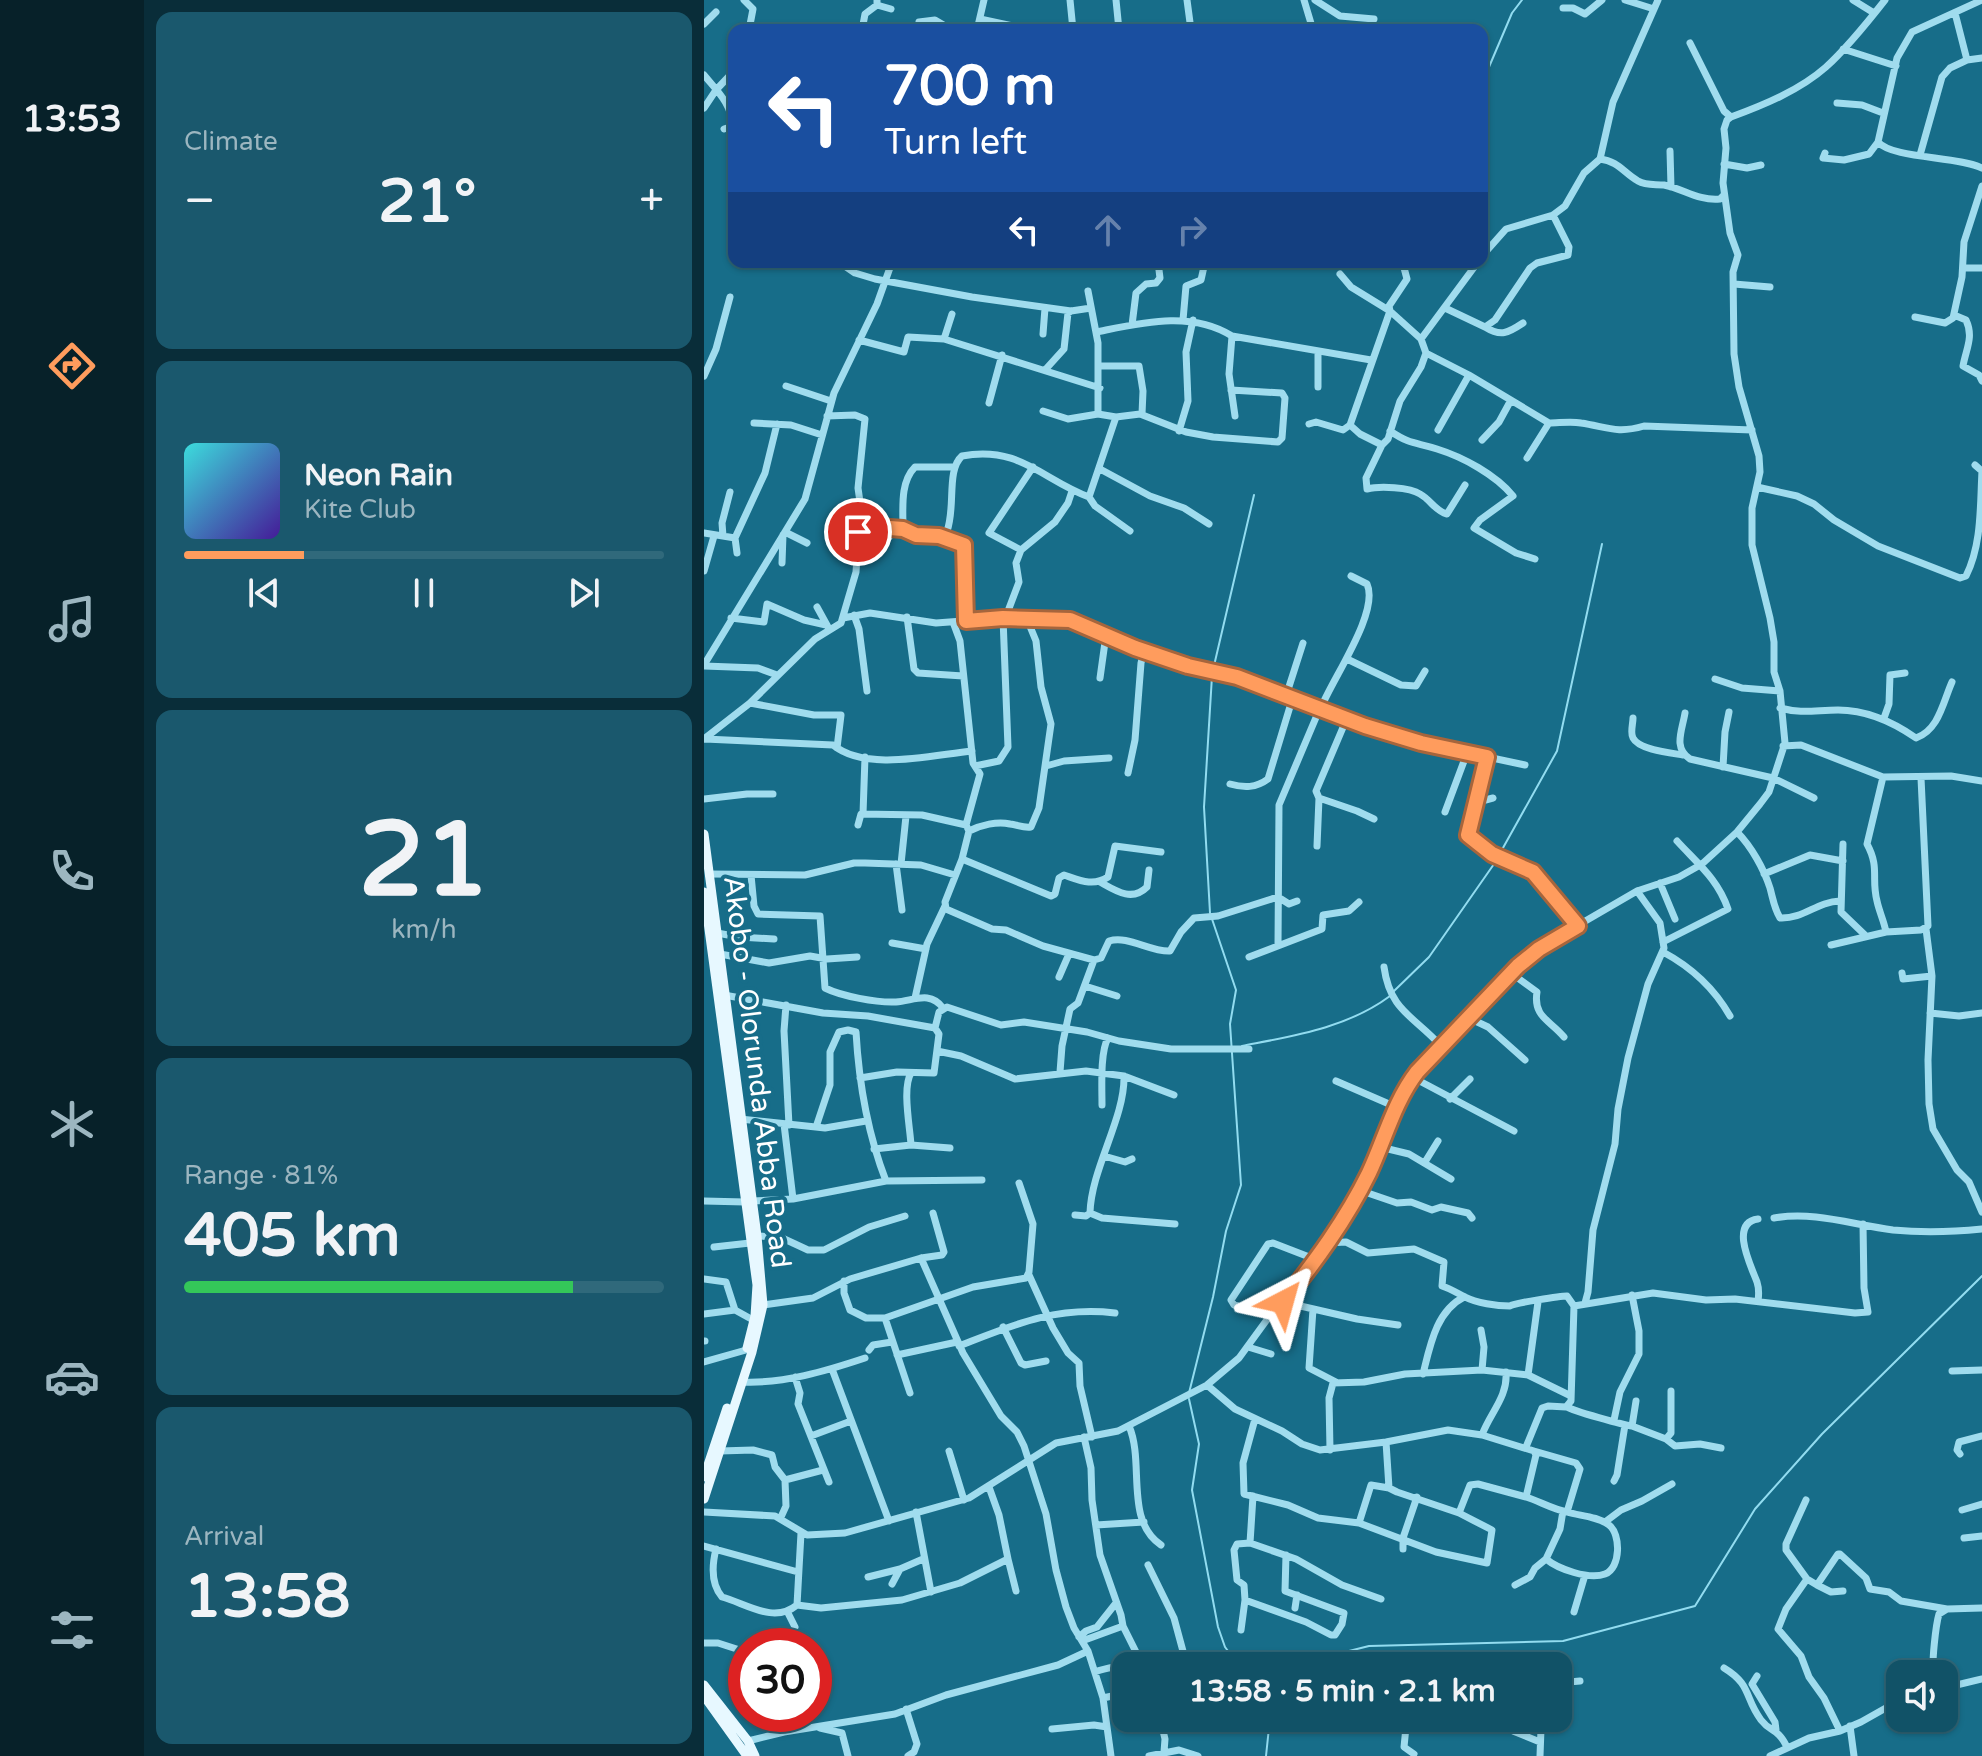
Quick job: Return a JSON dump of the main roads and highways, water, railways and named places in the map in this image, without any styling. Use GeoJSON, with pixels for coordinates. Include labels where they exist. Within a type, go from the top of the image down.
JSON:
{"type":"FeatureCollection","features":[{"type":"Feature","properties":{"kind":"main road","name":"Akobo - Olorunda Abba Road"},"geometry":{"type":"LineString","coordinates":[[704,834],[748,1202]]}},
{"type":"Feature","properties":{"kind":"main road","name":"Akobo - Olorunda Abba Road"},"geometry":{"type":"LineString","coordinates":[[704,897],[754,1239],[757,1285],[746,1350],[704,1477]]}},
{"type":"Feature","properties":{"kind":"main road","name":"Akobo - Olorunda Abba Road"},"geometry":{"type":"LineString","coordinates":[[704,1499],[763,1305],[755,1254]]}},
{"type":"Feature","properties":{"kind":"main road"},"geometry":{"type":"LineString","coordinates":[[704,1685],[728,1720]]}},
{"type":"Feature","properties":{"kind":"main road"},"geometry":{"type":"LineString","coordinates":[[704,1696],[728,1722]]}},
{"type":"Feature","properties":{"kind":"main road"},"geometry":{"type":"LineString","coordinates":[[735,1732],[747,1756]]}},
{"type":"Feature","properties":{"kind":"main road"},"geometry":{"type":"LineString","coordinates":[[738,1732],[748,1741],[755,1756]]}},
{"type":"Feature","properties":{"kind":"waterway"},"geometry":{"type":"LineString","coordinates":[[1488,69],[1512,13],[1522,0]]}},
{"type":"Feature","properties":{"kind":"waterway"},"geometry":{"type":"LineString","coordinates":[[1213,670],[1254,495]]}},
{"type":"Feature","properties":{"kind":"waterway"},"geometry":{"type":"LineString","coordinates":[[1394,991],[1429,957],[1494,864],[1557,751],[1602,544]]}},
{"type":"Feature","properties":{"kind":"waterway"},"geometry":{"type":"LineString","coordinates":[[1210,913],[1204,807],[1212,676]]}},
{"type":"Feature","properties":{"kind":"waterway"},"geometry":{"type":"LineString","coordinates":[[1189,1393],[1226,1231],[1241,1185],[1230,1024],[1236,990],[1212,919]]}},
{"type":"Feature","properties":{"kind":"waterway"},"geometry":{"type":"LineString","coordinates":[[1242,1046],[1338,1023],[1390,996]]}},
{"type":"Feature","properties":{"kind":"waterway"},"geometry":{"type":"LineString","coordinates":[[1345,1652],[1369,1646],[1563,1641],[1695,1606],[1755,1509],[1822,1434],[1982,1276]]}},
{"type":"Feature","properties":{"kind":"waterway"},"geometry":{"type":"LineString","coordinates":[[1189,1399],[1199,1444],[1192,1490],[1218,1627],[1229,1652]]}},
{"type":"Feature","properties":{"kind":"waterway"},"geometry":{"type":"LineString","coordinates":[[1266,1756],[1269,1732]]}}]}
